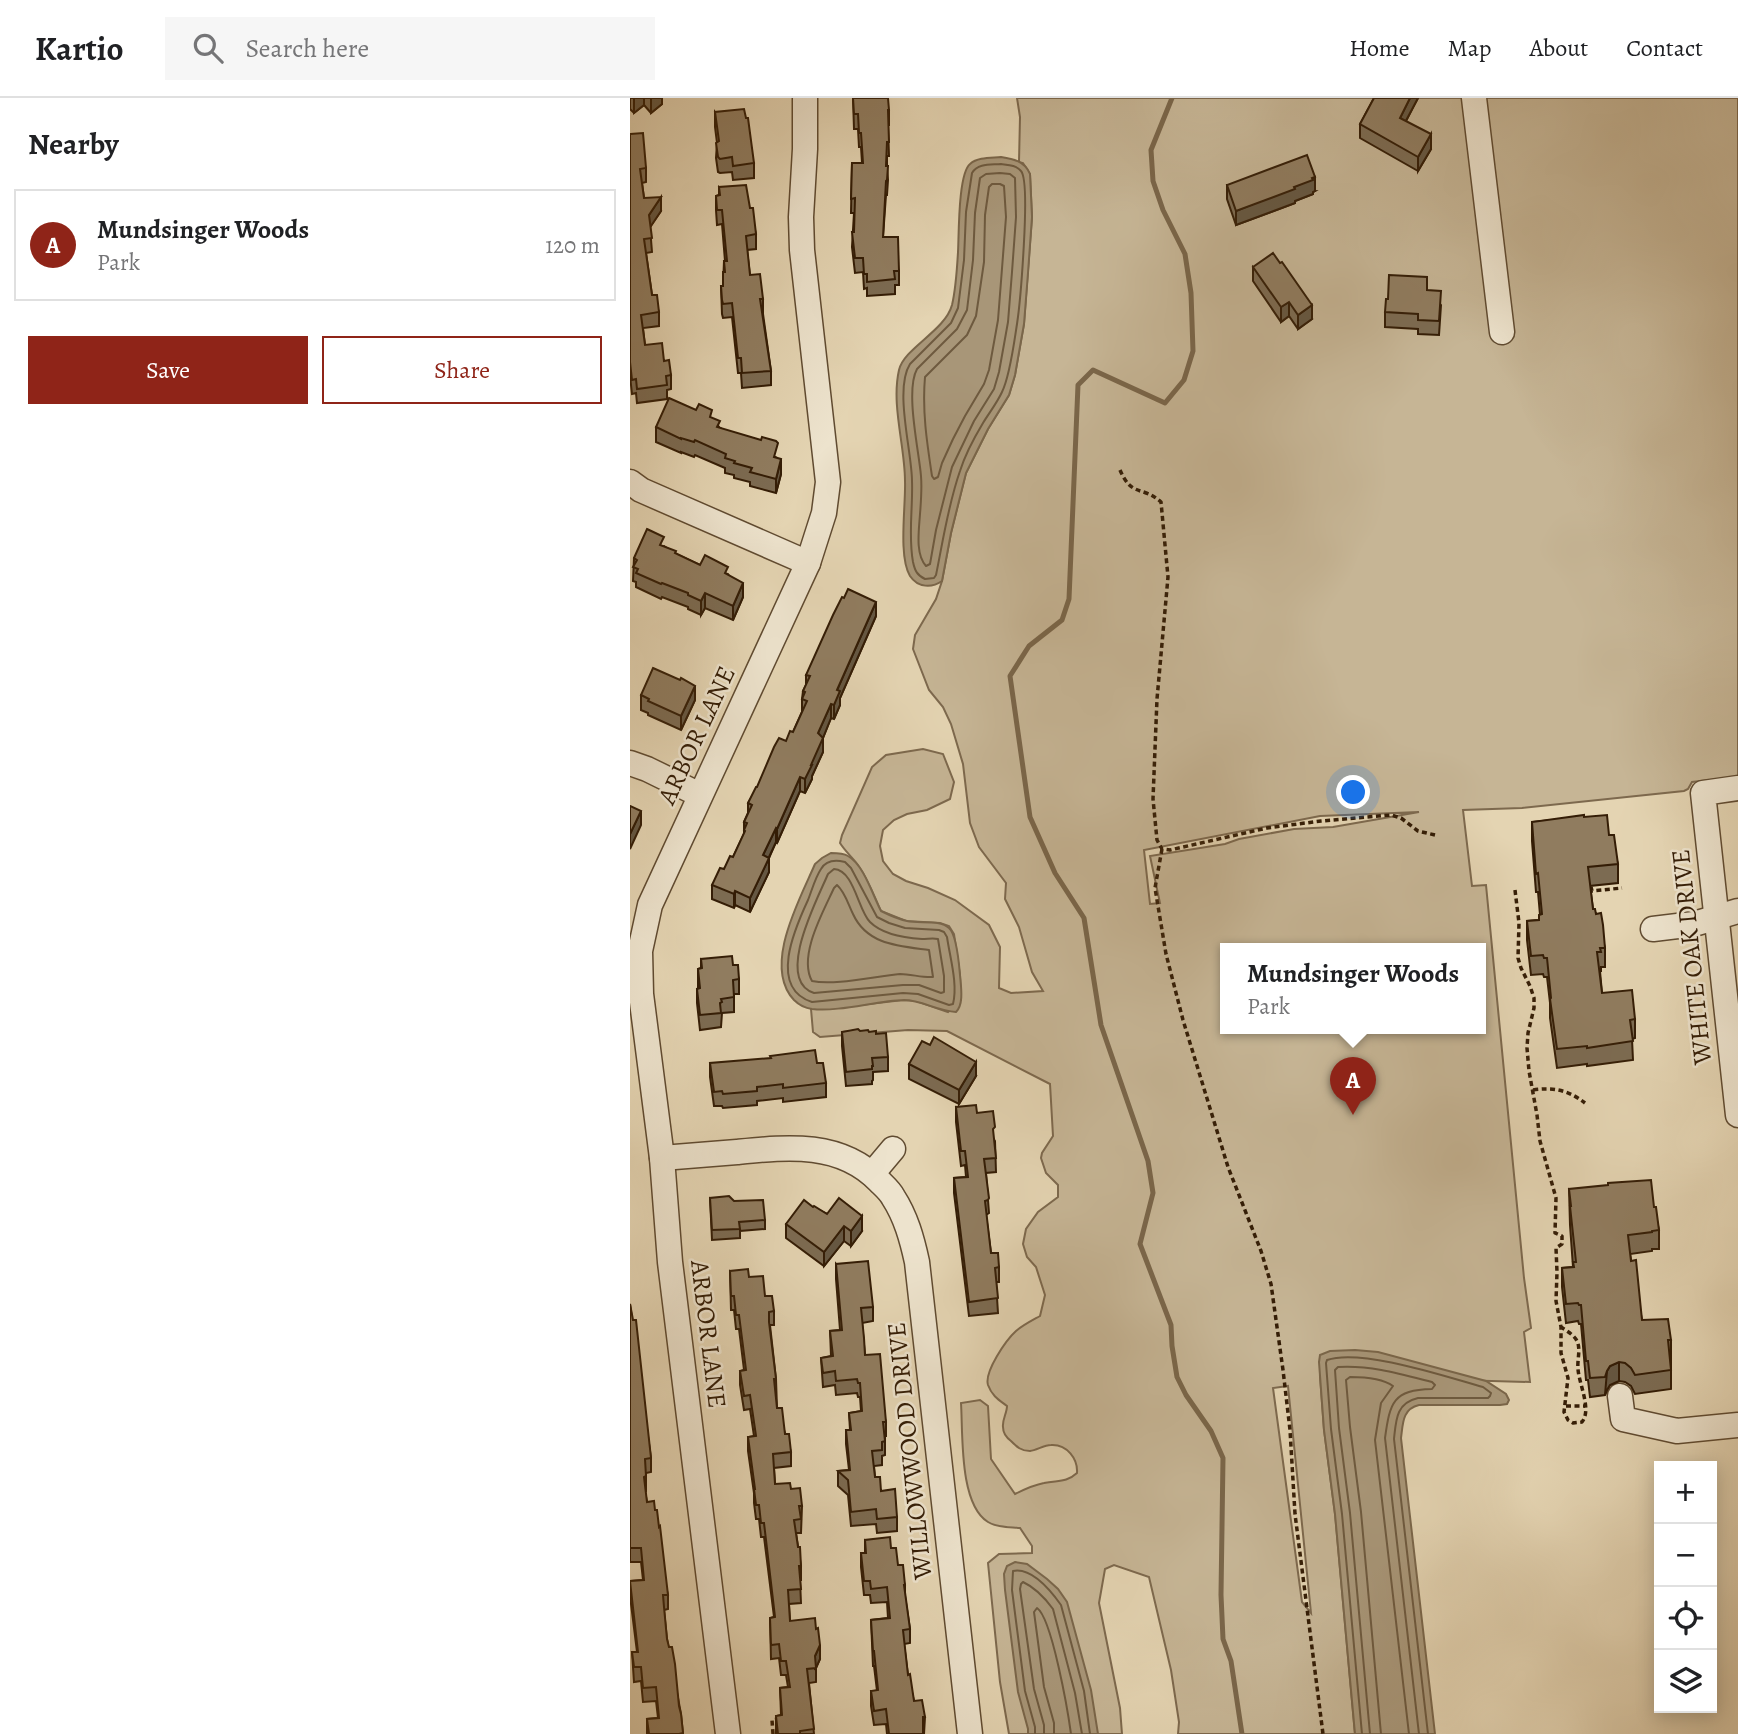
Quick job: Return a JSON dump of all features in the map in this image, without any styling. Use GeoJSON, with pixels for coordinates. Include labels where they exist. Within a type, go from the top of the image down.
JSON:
{"type":"FeatureCollection","features":[{"type":"Feature","properties":{"kind":"street","name":"ARBOR LANE"},"geometry":{"type":"LineString","coordinates":[[728,1734],[670,1262],[662,1158],[641,994],[640,951],[650,905],[808,563],[824,513],[828,482],[802,250],[805,98]]}},
{"type":"Feature","properties":{"kind":"street"},"geometry":{"type":"LineString","coordinates":[[1474,98],[1502,332]]}},
{"type":"Feature","properties":{"kind":"street"},"geometry":{"type":"LineString","coordinates":[[630,482],[641,490],[808,563]]}},
{"type":"Feature","properties":{"kind":"street"},"geometry":{"type":"LineString","coordinates":[[630,763],[700,795]]}},
{"type":"Feature","properties":{"kind":"street","name":"WHITE OAK DRIVE"},"geometry":{"type":"LineString","coordinates":[[1738,788],[1703,793],[1727,914],[1738,1115]]}},
{"type":"Feature","properties":{"kind":"street"},"geometry":{"type":"LineString","coordinates":[[1653,929],[1694,924],[1727,914]]}},
{"type":"Feature","properties":{"kind":"street","name":"WILLOWWOOD DRIVE"},"geometry":{"type":"LineString","coordinates":[[662,1158],[789,1147],[822,1150],[844,1157],[872,1174],[892,1194],[911,1237],[918,1262],[970,1734]]}},
{"type":"Feature","properties":{"kind":"street"},"geometry":{"type":"LineString","coordinates":[[872,1174],[892,1149]]}},
{"type":"Feature","properties":{"kind":"street"},"geometry":{"type":"LineString","coordinates":[[1620,1396],[1623,1419],[1677,1431],[1738,1425]]}},
{"type":"Feature","properties":{"kind":"path"},"geometry":{"type":"LineString","coordinates":[[1120,470],[1125,483],[1131,488],[1154,495],[1161,502],[1168,577],[1157,699],[1153,799],[1157,839],[1162,849],[1154,888],[1183,1020],[1228,1167],[1271,1284],[1290,1430],[1295,1514],[1322,1734]]}},
{"type":"Feature","properties":{"kind":"path"},"geometry":{"type":"LineString","coordinates":[[1162,849],[1267,828],[1391,815],[1401,818],[1418,831],[1435,835]]}},
{"type":"Feature","properties":{"kind":"path"},"geometry":{"type":"LineString","coordinates":[[1591,887],[1591,891],[1622,888]]}},
{"type":"Feature","properties":{"kind":"path"},"geometry":{"type":"LineString","coordinates":[[1515,890],[1519,923],[1518,958],[1534,998],[1527,1048],[1540,1141],[1556,1198],[1555,1233],[1562,1236],[1563,1240],[1556,1248],[1556,1301],[1561,1327],[1561,1353],[1568,1378],[1565,1417],[1578,1423],[1583,1422],[1586,1419],[1578,1372],[1578,1346],[1576,1339],[1561,1327]]}},
{"type":"Feature","properties":{"kind":"path"},"geometry":{"type":"LineString","coordinates":[[1533,1090],[1559,1089],[1574,1094],[1585,1103]]}},
{"type":"Feature","properties":{"kind":"path"},"geometry":{"type":"LineString","coordinates":[[1565,1406],[1585,1406]]}},
{"type":"Feature","properties":{"kind":"path"},"geometry":{"type":"LineString","coordinates":[[773,1734],[772,1720],[781,1719]]}},
{"type":"Feature","properties":{"kind":"shaded area"},"geometry":{"type":"Polygon","coordinates":[[[1017,98],[1738,98],[1738,777],[1692,782],[1684,791],[1522,808],[1463,810],[1472,886],[1486,885],[1531,1328],[1524,1332],[1530,1382],[1320,1376],[1355,1734],[1178,1734],[1179,1722],[1171,1670],[1149,1577],[1114,1565],[1105,1569],[1099,1603],[1120,1708],[1122,1734],[1009,1734],[1000,1682],[988,1563],[999,1554],[1032,1553],[1032,1546],[1020,1528],[988,1522],[972,1500],[964,1467],[961,1403],[980,1400],[988,1406],[991,1459],[1015,1494],[1036,1485],[1065,1480],[1077,1473],[1073,1458],[1062,1447],[1048,1445],[1027,1451],[1008,1438],[1003,1424],[1007,1406],[994,1395],[988,1385],[992,1365],[1007,1341],[1016,1331],[1040,1316],[1045,1295],[1036,1267],[1027,1257],[1023,1244],[1026,1229],[1038,1212],[1058,1197],[1058,1185],[1046,1173],[1041,1158],[1053,1136],[1050,1084],[947,1031],[908,1030],[820,1037],[813,1032],[811,1009],[903,1000],[916,1001],[948,1012],[961,1000],[954,934],[949,926],[906,921],[881,911],[862,870],[840,843],[872,767],[886,755],[923,749],[943,754],[954,782],[950,799],[927,810],[894,820],[883,830],[880,846],[883,861],[893,874],[955,900],[989,925],[1000,947],[999,988],[1011,993],[1043,991],[1032,972],[1019,927],[1005,899],[1006,883],[979,847],[970,823],[963,764],[951,724],[943,707],[929,690],[913,649],[915,635],[936,599],[942,581],[966,473],[1009,395],[1015,375],[1024,324],[1032,217],[1030,174],[1023,163],[1019,162],[1020,117],[1017,98]],[[1419,812],[1320,816],[1144,850],[1150,904],[1160,903],[1150,856],[1294,829],[1333,827],[1419,812]],[[1288,1386],[1273,1388],[1302,1602],[1311,1613],[1288,1386]]]}},
{"type":"Feature","properties":{"kind":"water"},"geometry":{"type":"Polygon","coordinates":[[[1001,157],[1022,163],[1030,174],[1032,217],[1028,273],[1024,324],[1015,375],[1009,395],[966,473],[942,581],[925,586],[910,576],[904,556],[904,468],[897,411],[899,370],[908,354],[941,323],[952,305],[957,272],[961,192],[966,170],[977,160],[1001,157]]]}},
{"type":"Feature","properties":{"kind":"water"},"geometry":{"type":"Polygon","coordinates":[[[831,853],[844,854],[854,860],[881,911],[912,922],[929,922],[949,928],[956,943],[961,985],[961,1000],[956,1012],[911,1000],[823,1010],[807,1008],[794,1000],[785,986],[782,969],[787,932],[815,864],[831,853]]]}},
{"type":"Feature","properties":{"kind":"water"},"geometry":{"type":"Polygon","coordinates":[[[1330,1351],[1378,1352],[1486,1381],[1506,1394],[1509,1400],[1507,1404],[1500,1405],[1419,1405],[1409,1410],[1403,1422],[1401,1438],[1435,1734],[1355,1734],[1319,1362],[1320,1355],[1330,1351]]]}},
{"type":"Feature","properties":{"kind":"water"},"geometry":{"type":"Polygon","coordinates":[[[1015,1562],[1027,1564],[1047,1579],[1067,1602],[1091,1690],[1098,1734],[1028,1734],[1018,1692],[1005,1590],[1004,1574],[1007,1566],[1015,1562]]]}},
{"type":"Feature","properties":{"kind":"building"},"geometry":{"type":"Polygon","coordinates":[[[853,98],[888,98],[889,142],[883,237],[898,237],[899,271],[894,271],[895,279],[867,282],[863,258],[855,258],[852,232],[855,198],[851,199],[852,163],[863,163],[861,133],[858,114],[854,114],[853,98]]]}},
{"type":"Feature","properties":{"kind":"building"},"geometry":{"type":"Polygon","coordinates":[[[1374,98],[1410,98],[1400,118],[1431,134],[1418,157],[1360,124],[1374,98]]]}},
{"type":"Feature","properties":{"kind":"building"},"geometry":{"type":"Polygon","coordinates":[[[744,109],[748,118],[754,163],[733,166],[732,157],[718,157],[715,112],[744,109]]]}},
{"type":"Feature","properties":{"kind":"building"},"geometry":{"type":"Polygon","coordinates":[[[643,133],[646,168],[640,169],[644,198],[661,197],[649,215],[652,238],[644,239],[652,295],[657,295],[659,312],[641,315],[645,345],[662,343],[664,361],[669,360],[671,375],[666,376],[667,385],[637,389],[636,379],[632,380],[630,362],[630,134],[643,133]]]}},
{"type":"Feature","properties":{"kind":"building"},"geometry":{"type":"Polygon","coordinates":[[[1307,155],[1315,177],[1313,180],[1236,211],[1227,185],[1307,155]]]}},
{"type":"Feature","properties":{"kind":"building"},"geometry":{"type":"Polygon","coordinates":[[[746,185],[750,208],[753,208],[756,234],[746,236],[750,275],[760,274],[763,299],[760,299],[771,371],[742,373],[732,303],[723,304],[722,300],[724,261],[727,261],[722,210],[717,210],[716,196],[720,195],[719,187],[746,185]]]}},
{"type":"Feature","properties":{"kind":"building"},"geometry":{"type":"Polygon","coordinates":[[[1273,253],[1312,305],[1298,315],[1289,302],[1281,307],[1253,267],[1273,253]]]}},
{"type":"Feature","properties":{"kind":"building"},"geometry":{"type":"Polygon","coordinates":[[[1389,275],[1427,277],[1427,290],[1441,291],[1439,321],[1418,320],[1418,314],[1385,312],[1389,275]]]}},
{"type":"Feature","properties":{"kind":"building"},"geometry":{"type":"Polygon","coordinates":[[[669,398],[696,410],[699,404],[712,410],[710,417],[720,421],[717,427],[761,440],[762,437],[776,441],[778,443],[774,457],[781,459],[776,479],[750,472],[752,468],[734,463],[735,461],[725,458],[726,454],[695,440],[681,439],[656,427],[669,398]]]}},
{"type":"Feature","properties":{"kind":"building"},"geometry":{"type":"Polygon","coordinates":[[[647,529],[664,537],[660,545],[700,565],[705,555],[728,567],[725,573],[743,583],[733,606],[705,593],[701,601],[688,593],[636,573],[638,569],[633,567],[637,560],[634,558],[647,529]]]}},
{"type":"Feature","properties":{"kind":"building"},"geometry":{"type":"Polygon","coordinates":[[[848,589],[876,602],[837,690],[840,691],[834,705],[831,704],[818,733],[823,738],[812,765],[805,779],[800,777],[763,855],[769,858],[750,898],[712,885],[720,868],[724,869],[730,856],[733,857],[745,831],[747,823],[744,822],[752,805],[748,803],[774,747],[779,738],[786,741],[790,731],[793,732],[807,701],[802,699],[810,676],[806,675],[848,589]]]}},
{"type":"Feature","properties":{"kind":"building"},"geometry":{"type":"Polygon","coordinates":[[[653,668],[695,686],[681,716],[641,695],[653,668]]]}},
{"type":"Feature","properties":{"kind":"building"},"geometry":{"type":"Polygon","coordinates":[[[630,806],[641,811],[630,834],[630,806]]]}},
{"type":"Feature","properties":{"kind":"building"},"geometry":{"type":"Polygon","coordinates":[[[1584,815],[1607,815],[1609,835],[1614,835],[1618,864],[1588,867],[1593,909],[1596,914],[1601,913],[1603,925],[1605,948],[1600,948],[1601,952],[1597,952],[1602,993],[1632,990],[1635,1019],[1630,1020],[1633,1041],[1587,1048],[1557,1049],[1547,958],[1543,955],[1531,956],[1527,921],[1539,920],[1539,915],[1542,914],[1532,822],[1584,815]]]}},
{"type":"Feature","properties":{"kind":"building"},"geometry":{"type":"Polygon","coordinates":[[[732,956],[733,965],[738,965],[739,979],[733,980],[734,997],[721,999],[721,1013],[700,1015],[697,989],[700,988],[698,969],[702,968],[701,959],[732,956]]]}},
{"type":"Feature","properties":{"kind":"building"},"geometry":{"type":"Polygon","coordinates":[[[858,1029],[876,1031],[876,1034],[886,1033],[888,1057],[872,1058],[872,1069],[846,1072],[842,1032],[858,1029]]]}},
{"type":"Feature","properties":{"kind":"building"},"geometry":{"type":"Polygon","coordinates":[[[934,1037],[976,1062],[959,1090],[909,1064],[922,1041],[930,1045],[934,1037]]]}},
{"type":"Feature","properties":{"kind":"building"},"geometry":{"type":"Polygon","coordinates":[[[815,1050],[817,1063],[823,1063],[826,1083],[783,1088],[783,1084],[757,1087],[757,1091],[723,1094],[722,1091],[714,1092],[710,1063],[771,1058],[770,1056],[815,1050]]]}},
{"type":"Feature","properties":{"kind":"building"},"geometry":{"type":"Polygon","coordinates":[[[976,1105],[977,1113],[993,1111],[995,1127],[996,1158],[984,1159],[989,1198],[985,1201],[991,1253],[998,1253],[999,1267],[995,1268],[998,1298],[969,1302],[954,1178],[968,1177],[965,1151],[961,1151],[956,1107],[976,1105]]]}},
{"type":"Feature","properties":{"kind":"building"},"geometry":{"type":"Polygon","coordinates":[[[1651,1180],[1659,1230],[1628,1235],[1631,1261],[1636,1260],[1642,1320],[1668,1319],[1671,1370],[1635,1375],[1625,1363],[1619,1362],[1610,1366],[1605,1377],[1590,1378],[1581,1305],[1566,1304],[1562,1268],[1574,1267],[1573,1262],[1576,1262],[1569,1189],[1651,1180]]]}},
{"type":"Feature","properties":{"kind":"building"},"geometry":{"type":"Polygon","coordinates":[[[729,1196],[734,1201],[763,1200],[765,1220],[739,1222],[740,1229],[712,1230],[710,1198],[729,1196]]]}},
{"type":"Feature","properties":{"kind":"building"},"geometry":{"type":"Polygon","coordinates":[[[839,1198],[862,1216],[851,1231],[844,1226],[824,1252],[786,1224],[804,1200],[827,1214],[839,1198]]]}},
{"type":"Feature","properties":{"kind":"building"},"geometry":{"type":"Polygon","coordinates":[[[868,1261],[873,1307],[861,1308],[865,1355],[880,1354],[886,1422],[883,1422],[885,1441],[882,1442],[882,1450],[872,1451],[875,1477],[880,1477],[881,1491],[895,1489],[897,1517],[877,1519],[876,1509],[851,1512],[848,1480],[838,1471],[850,1470],[846,1430],[851,1430],[849,1413],[862,1411],[860,1383],[857,1379],[836,1381],[835,1371],[823,1373],[821,1358],[833,1356],[830,1331],[842,1330],[836,1264],[868,1261]]]}},
{"type":"Feature","properties":{"kind":"building"},"geometry":{"type":"Polygon","coordinates":[[[748,1269],[749,1277],[763,1276],[765,1296],[772,1296],[774,1311],[769,1312],[769,1322],[777,1408],[782,1408],[785,1434],[789,1434],[791,1452],[773,1454],[775,1484],[790,1483],[791,1489],[800,1488],[801,1519],[794,1520],[800,1547],[801,1589],[788,1590],[790,1621],[815,1618],[820,1645],[815,1656],[816,1668],[807,1669],[814,1729],[800,1731],[800,1734],[778,1734],[776,1716],[782,1715],[780,1688],[790,1687],[786,1661],[781,1661],[779,1644],[771,1645],[770,1618],[775,1617],[764,1523],[761,1523],[759,1505],[756,1505],[748,1437],[756,1436],[750,1395],[744,1396],[740,1371],[746,1370],[739,1315],[736,1315],[734,1296],[731,1296],[730,1271],[748,1269]]]}},
{"type":"Feature","properties":{"kind":"building"},"geometry":{"type":"Polygon","coordinates":[[[630,1304],[633,1320],[636,1320],[651,1458],[645,1459],[644,1477],[647,1502],[654,1501],[660,1526],[668,1595],[663,1595],[667,1639],[669,1647],[672,1647],[675,1664],[683,1733],[679,1734],[649,1734],[647,1719],[659,1718],[656,1687],[643,1688],[641,1667],[634,1667],[632,1652],[638,1652],[630,1581],[644,1580],[641,1548],[630,1548],[630,1304]]]}},
{"type":"Feature","properties":{"kind":"building"},"geometry":{"type":"Polygon","coordinates":[[[890,1537],[891,1548],[896,1548],[898,1565],[903,1565],[910,1629],[903,1630],[908,1675],[910,1674],[914,1701],[922,1700],[925,1717],[923,1734],[889,1734],[886,1709],[874,1711],[871,1691],[878,1690],[871,1620],[890,1618],[887,1587],[871,1589],[870,1581],[864,1581],[861,1553],[866,1553],[865,1540],[890,1537]]]}},
{"type":"Feature","properties":{"kind":"waterway"},"geometry":{"type":"LineString","coordinates":[[1172,98],[1151,150],[1153,181],[1163,210],[1185,254],[1191,293],[1193,351],[1184,380],[1165,403],[1093,370],[1078,385],[1069,599],[1062,620],[1029,646],[1010,676],[1030,817],[1055,873],[1084,918],[1101,1025],[1148,1161],[1153,1193],[1140,1244],[1171,1325],[1177,1377],[1211,1431],[1223,1458],[1223,1639],[1231,1661],[1242,1734]]}},
{"type":"Feature","properties":{"kind":"place","name":"Mundsinger Woods"},"geometry":{"type":"Point","coordinates":[1353,1115]}}]}
